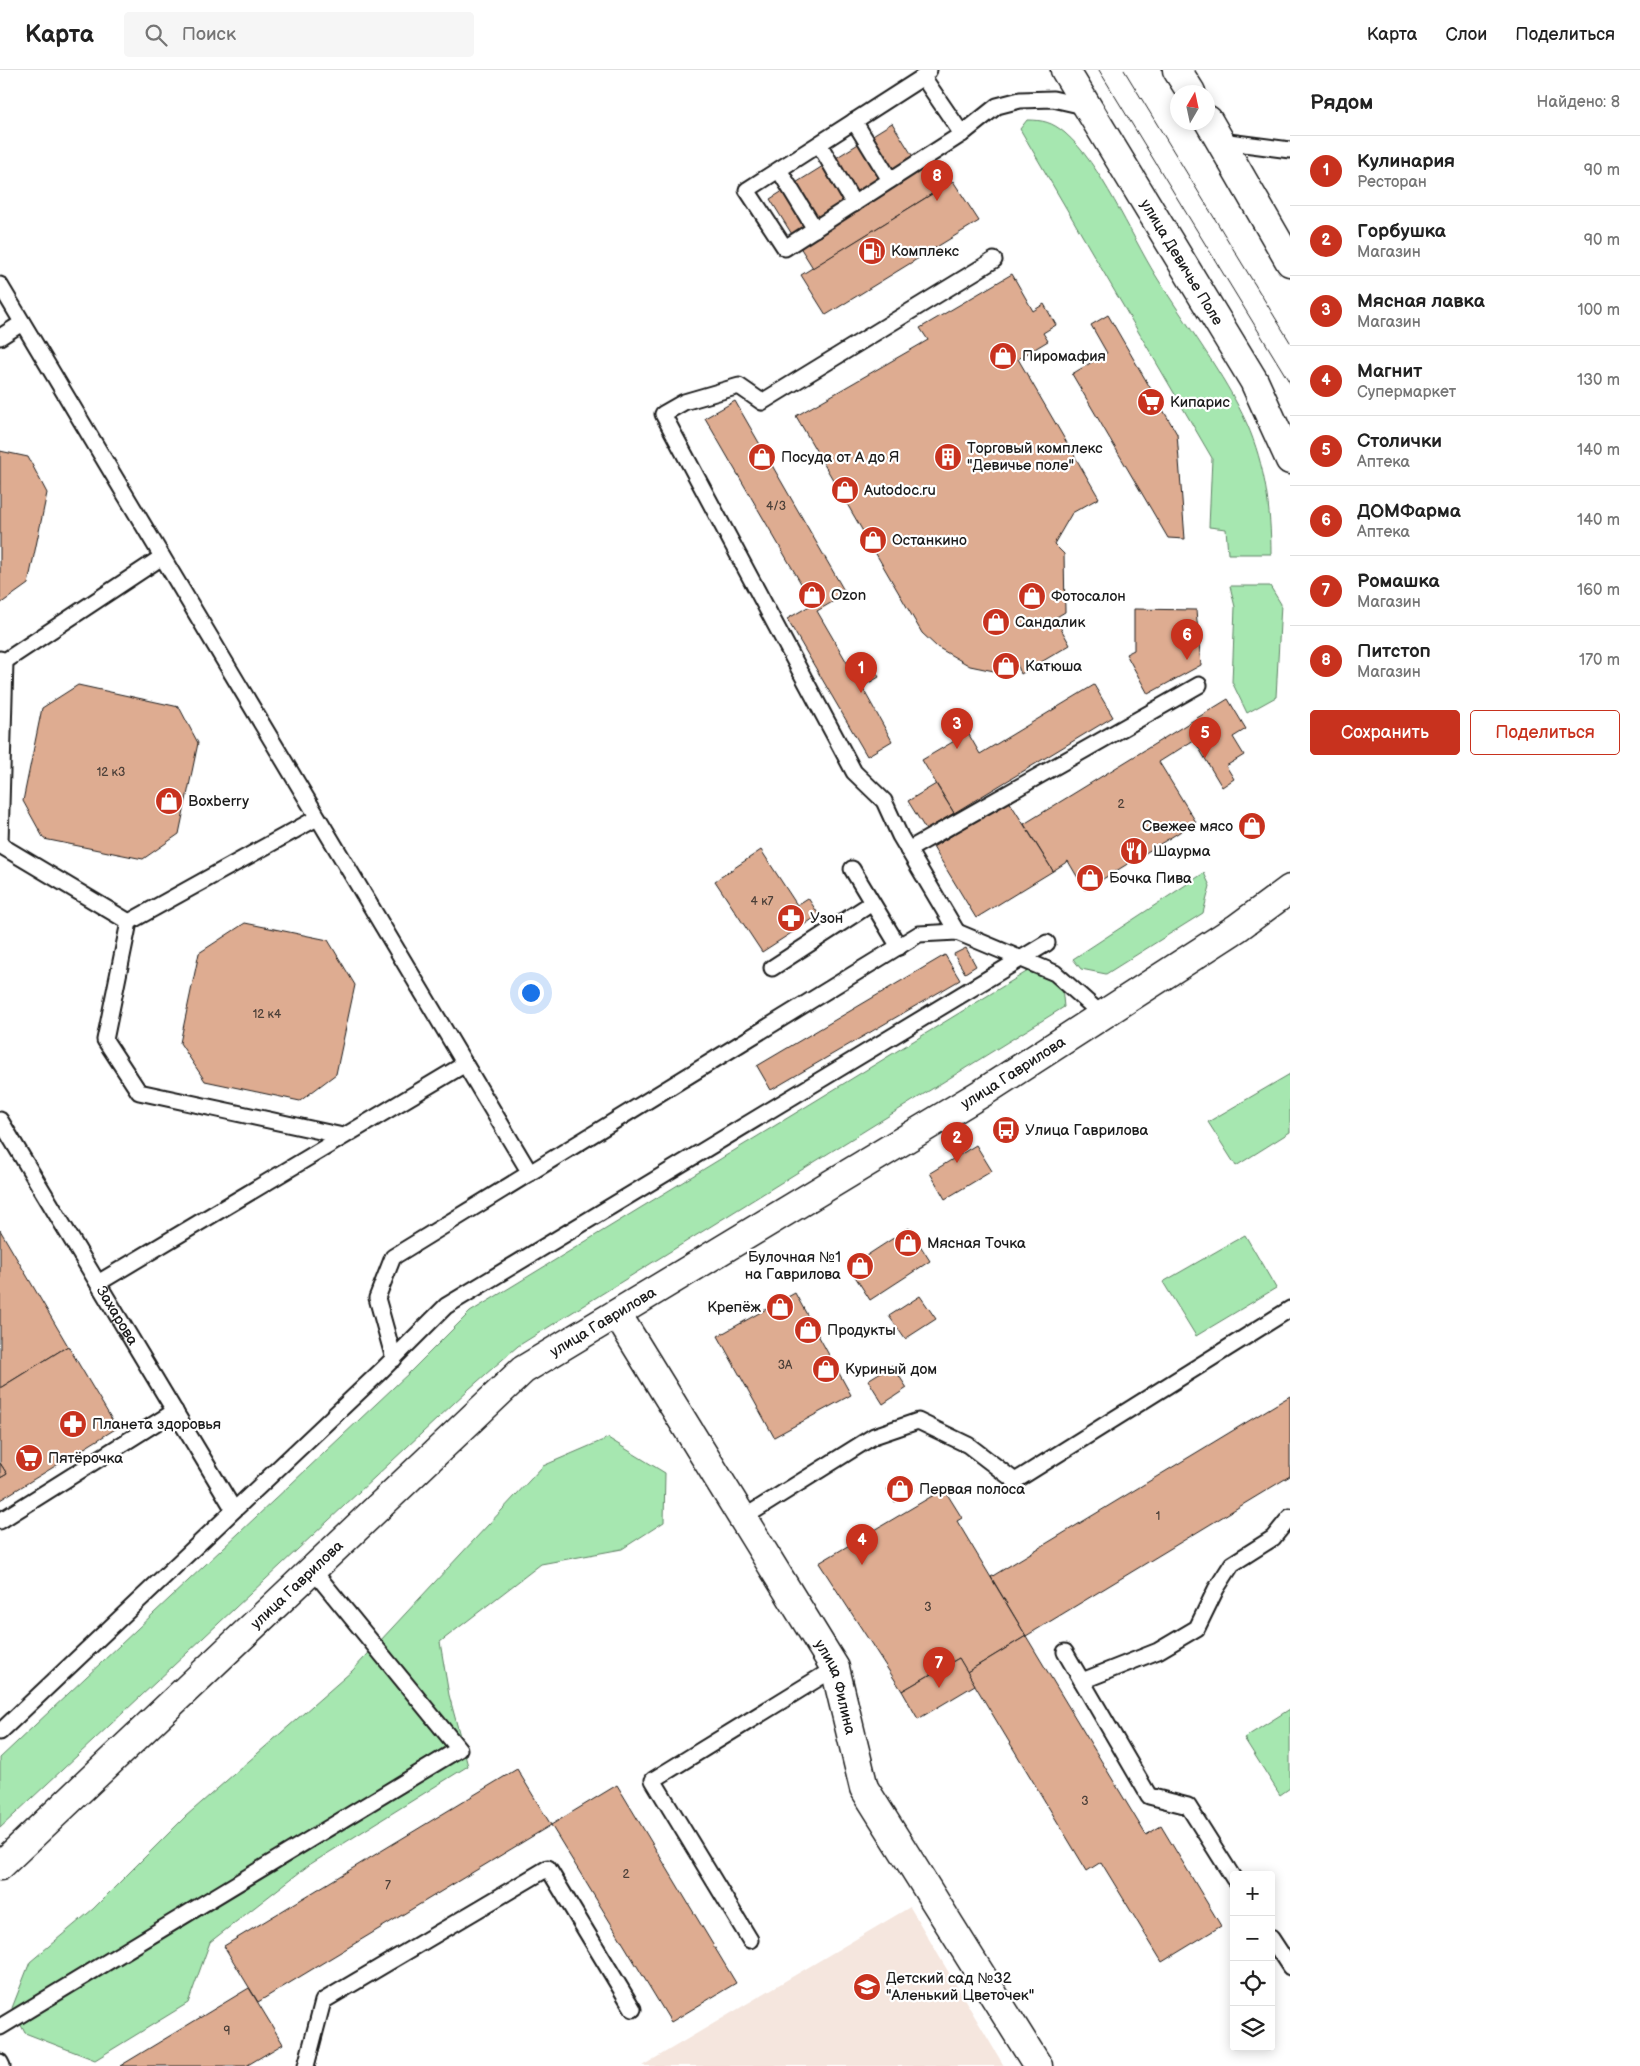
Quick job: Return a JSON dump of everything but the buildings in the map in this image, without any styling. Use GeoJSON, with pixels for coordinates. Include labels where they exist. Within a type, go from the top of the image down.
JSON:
{"type":"FeatureCollection","features":[{"type":"Feature","properties":{"kind":"street","name":"улица Девичье Поле"},"geometry":{"type":"LineString","coordinates":[[1065,70],[1254,381],[1290,460]]}},
{"type":"Feature","properties":{"kind":"street"},"geometry":{"type":"LineString","coordinates":[[1177,70],[1186,85]]}},
{"type":"Feature","properties":{"kind":"street"},"geometry":{"type":"LineString","coordinates":[[1214,131],[1290,262]]}},
{"type":"Feature","properties":{"kind":"street","name":"улица Гаврилова"},"geometry":{"type":"LineString","coordinates":[[0,1866],[523,1370],[982,1093],[1101,1014],[1237,928],[1290,889]]}},
{"type":"Feature","properties":{"kind":"street","name":"улица Филина"},"geometry":{"type":"LineString","coordinates":[[617,1314],[836,1668],[864,1788],[1038,2066]]}},
{"type":"Feature","properties":{"kind":"lane"},"geometry":{"type":"LineString","coordinates":[[962,134],[926,73],[747,190],[785,248],[962,134],[997,106],[1020,100],[1053,99],[1088,108]]}},
{"type":"Feature","properties":{"kind":"lane"},"geometry":{"type":"LineString","coordinates":[[854,121],[890,180]]}},
{"type":"Feature","properties":{"kind":"lane"},"geometry":{"type":"LineString","coordinates":[[1214,131],[1290,150]]}},
{"type":"Feature","properties":{"kind":"lane"},"geometry":{"type":"LineString","coordinates":[[818,144],[854,204]]}},
{"type":"Feature","properties":{"kind":"lane"},"geometry":{"type":"LineString","coordinates":[[779,170],[815,229]]}},
{"type":"Feature","properties":{"kind":"lane"},"geometry":{"type":"LineString","coordinates":[[957,932],[908,850],[884,801],[854,772],[663,414],[684,402],[739,386],[762,402],[994,260]]}},
{"type":"Feature","properties":{"kind":"lane"},"geometry":{"type":"LineString","coordinates":[[0,285],[530,1174]]}},
{"type":"Feature","properties":{"kind":"lane"},"geometry":{"type":"LineString","coordinates":[[0,337],[22,323]]}},
{"type":"Feature","properties":{"kind":"lane"},"geometry":{"type":"LineString","coordinates":[[129,922],[0,844],[2,660],[162,558]]}},
{"type":"Feature","properties":{"kind":"lane"},"geometry":{"type":"LineString","coordinates":[[908,850],[1199,685]]}},
{"type":"Feature","properties":{"kind":"lane"},"geometry":{"type":"LineString","coordinates":[[318,818],[129,922],[105,1040],[139,1092],[343,1136]]}},
{"type":"Feature","properties":{"kind":"lane"},"geometry":{"type":"LineString","coordinates":[[852,869],[898,947]]}},
{"type":"Feature","properties":{"kind":"lane"},"geometry":{"type":"LineString","coordinates":[[772,968],[872,903]]}},
{"type":"Feature","properties":{"kind":"lane"},"geometry":{"type":"LineString","coordinates":[[394,1359],[377,1298],[393,1257],[919,934],[957,932],[1055,973],[1101,1014]]}},
{"type":"Feature","properties":{"kind":"lane"},"geometry":{"type":"LineString","coordinates":[[0,1732],[394,1359],[446,1306],[1047,942]]}},
{"type":"Feature","properties":{"kind":"lane"},"geometry":{"type":"LineString","coordinates":[[98,1283],[465,1064]]}},
{"type":"Feature","properties":{"kind":"lane","name":"Захарова"},"geometry":{"type":"LineString","coordinates":[[0,1120],[234,1510]]}},
{"type":"Feature","properties":{"kind":"lane"},"geometry":{"type":"LineString","coordinates":[[743,1518],[874,1436],[918,1422],[968,1445],[1016,1481],[1290,1309]]}},
{"type":"Feature","properties":{"kind":"lane"},"geometry":{"type":"LineString","coordinates":[[0,1521],[175,1411]]}},
{"type":"Feature","properties":{"kind":"lane"},"geometry":{"type":"LineString","coordinates":[[1082,1682],[1158,1651],[1197,1628],[1216,1589],[1232,1564],[1273,1538],[1290,1517]]}},
{"type":"Feature","properties":{"kind":"lane"},"geometry":{"type":"LineString","coordinates":[[0,2027],[458,1750],[312,1569]]}},
{"type":"Feature","properties":{"kind":"lane"},"geometry":{"type":"LineString","coordinates":[[1065,1652],[1150,1796],[1188,1806],[1230,1873]]}},
{"type":"Feature","properties":{"kind":"lane"},"geometry":{"type":"LineString","coordinates":[[750,1940],[653,1780],[836,1668]]}},
{"type":"Feature","properties":{"kind":"lane"},"geometry":{"type":"LineString","coordinates":[[306,2066],[323,2001],[548,1868],[632,2009]]}},
{"type":"Feature","properties":{"kind":"lane"},"geometry":{"type":"LineString","coordinates":[[1275,1944],[1290,1967]]}},
{"type":"Feature","properties":{"kind":"lane"},"geometry":{"type":"LineString","coordinates":[[0,2062],[2,2066]]}},
{"type":"Feature","properties":{"kind":"shaded area","name":"Детский сад №32 \"Аленький Цветочек\""},"geometry":{"type":"Polygon","coordinates":[[[910,1907],[1004,2066],[642,2066],[910,1907]]]}},
{"type":"Feature","properties":{"kind":"green space"},"geometry":{"type":"Polygon","coordinates":[[[1027,120],[1038,120],[1056,126],[1078,146],[1091,163],[1156,276],[1228,387],[1247,424],[1263,472],[1270,521],[1271,554],[1228,554],[1226,529],[1209,527],[1212,458],[1020,129],[1027,120]]]}},
{"type":"Feature","properties":{"kind":"green space"},"geometry":{"type":"Polygon","coordinates":[[[1230,586],[1270,586],[1281,604],[1276,697],[1247,713],[1232,682],[1235,607],[1230,586]]]}},
{"type":"Feature","properties":{"kind":"green space"},"geometry":{"type":"Polygon","coordinates":[[[1204,873],[1210,886],[1203,913],[1106,974],[1081,969],[1073,959],[1204,873]]]}},
{"type":"Feature","properties":{"kind":"green space"},"geometry":{"type":"Polygon","coordinates":[[[1028,971],[1047,974],[1062,987],[1064,1007],[518,1346],[469,1389],[0,1828],[0,1758],[410,1372],[470,1312],[1028,971]]]}},
{"type":"Feature","properties":{"kind":"green space"},"geometry":{"type":"Polygon","coordinates":[[[1290,1074],[1290,1132],[1236,1166],[1208,1122],[1290,1074]]]}},
{"type":"Feature","properties":{"kind":"green space"},"geometry":{"type":"Polygon","coordinates":[[[1245,1235],[1276,1288],[1196,1336],[1163,1282],[1245,1235]]]}},
{"type":"Feature","properties":{"kind":"green space"},"geometry":{"type":"Polygon","coordinates":[[[608,1438],[665,1473],[664,1522],[622,1549],[541,1564],[440,1642],[449,1695],[468,1766],[309,1865],[210,1942],[188,2003],[95,2060],[25,2033],[12,2008],[30,1962],[93,1909],[186,1816],[352,1671],[543,1466],[608,1438]]]}},
{"type":"Feature","properties":{"kind":"green space"},"geometry":{"type":"Polygon","coordinates":[[[1290,1709],[1290,1788],[1280,1795],[1244,1738],[1290,1709]]]}},
{"type":"Feature","properties":{"kind":"tram line"},"geometry":{"type":"LineString","coordinates":[[1099,70],[1290,383]]}},
{"type":"Feature","properties":{"kind":"tram line"},"geometry":{"type":"LineString","coordinates":[[1124,70],[1290,342]]}},
{"type":"Feature","properties":{"kind":"place","name":"Питстоп"},"geometry":{"type":"Point","coordinates":[937,201]}},
{"type":"Feature","properties":{"kind":"place","name":"Комплекс"},"geometry":{"type":"Point","coordinates":[872,251]}},
{"type":"Feature","properties":{"kind":"place","name":"Пиромафия"},"geometry":{"type":"Point","coordinates":[1003,356]}},
{"type":"Feature","properties":{"kind":"place","name":"Кипарис"},"geometry":{"type":"Point","coordinates":[1151,402]}},
{"type":"Feature","properties":{"kind":"place","name":"Посуда от А до Я"},"geometry":{"type":"Point","coordinates":[762,457]}},
{"type":"Feature","properties":{"kind":"place","name":"Торговый комплекс \"Девичье поле\""},"geometry":{"type":"Point","coordinates":[948,457]}},
{"type":"Feature","properties":{"kind":"place","name":"Autodoc.ru"},"geometry":{"type":"Point","coordinates":[845,490]}},
{"type":"Feature","properties":{"kind":"place","name":"Останкино"},"geometry":{"type":"Point","coordinates":[873,540]}},
{"type":"Feature","properties":{"kind":"place","name":"Ozon"},"geometry":{"type":"Point","coordinates":[812,595]}},
{"type":"Feature","properties":{"kind":"place","name":"Фотосалон"},"geometry":{"type":"Point","coordinates":[1032,596]}},
{"type":"Feature","properties":{"kind":"place","name":"Сандалик"},"geometry":{"type":"Point","coordinates":[996,622]}},
{"type":"Feature","properties":{"kind":"place","name":"ДОМФарма"},"geometry":{"type":"Point","coordinates":[1187,660]}},
{"type":"Feature","properties":{"kind":"place","name":"Катюша"},"geometry":{"type":"Point","coordinates":[1006,666]}},
{"type":"Feature","properties":{"kind":"place","name":"Кулинария"},"geometry":{"type":"Point","coordinates":[861,693]}},
{"type":"Feature","properties":{"kind":"place","name":"Мясная лавка"},"geometry":{"type":"Point","coordinates":[957,749]}},
{"type":"Feature","properties":{"kind":"place","name":"Столички"},"geometry":{"type":"Point","coordinates":[1205,758]}},
{"type":"Feature","properties":{"kind":"place","name":"Boxberry"},"geometry":{"type":"Point","coordinates":[169,801]}},
{"type":"Feature","properties":{"kind":"place","name":"Свежее мясо"},"geometry":{"type":"Point","coordinates":[1252,826]}},
{"type":"Feature","properties":{"kind":"place","name":"Шаурма"},"geometry":{"type":"Point","coordinates":[1134,851]}},
{"type":"Feature","properties":{"kind":"place","name":"Бочка Пива"},"geometry":{"type":"Point","coordinates":[1090,878]}},
{"type":"Feature","properties":{"kind":"place","name":"Узон"},"geometry":{"type":"Point","coordinates":[791,918]}},
{"type":"Feature","properties":{"kind":"place","name":"Улица Гаврилова"},"geometry":{"type":"Point","coordinates":[1006,1130]}},
{"type":"Feature","properties":{"kind":"place","name":"Горбушка"},"geometry":{"type":"Point","coordinates":[957,1163]}},
{"type":"Feature","properties":{"kind":"place","name":"Мясная Точка"},"geometry":{"type":"Point","coordinates":[908,1243]}},
{"type":"Feature","properties":{"kind":"place","name":"Булочная №1 на Гаврилова"},"geometry":{"type":"Point","coordinates":[860,1266]}},
{"type":"Feature","properties":{"kind":"place","name":"Крепёж"},"geometry":{"type":"Point","coordinates":[780,1307]}},
{"type":"Feature","properties":{"kind":"place","name":"Продукты"},"geometry":{"type":"Point","coordinates":[808,1330]}},
{"type":"Feature","properties":{"kind":"place","name":"Куриный дом"},"geometry":{"type":"Point","coordinates":[826,1369]}},
{"type":"Feature","properties":{"kind":"place","name":"Планета здоровья"},"geometry":{"type":"Point","coordinates":[73,1424]}},
{"type":"Feature","properties":{"kind":"place","name":"Пятёрочка"},"geometry":{"type":"Point","coordinates":[29,1458]}},
{"type":"Feature","properties":{"kind":"place","name":"Первая полоса"},"geometry":{"type":"Point","coordinates":[900,1489]}},
{"type":"Feature","properties":{"kind":"place","name":"Магнит"},"geometry":{"type":"Point","coordinates":[862,1565]}},
{"type":"Feature","properties":{"kind":"place","name":"Ромашка"},"geometry":{"type":"Point","coordinates":[939,1688]}},
{"type":"Feature","properties":{"kind":"place","name":"Детский сад №32 \"Аленький Цветочек\""},"geometry":{"type":"Point","coordinates":[867,1987]}}]}
